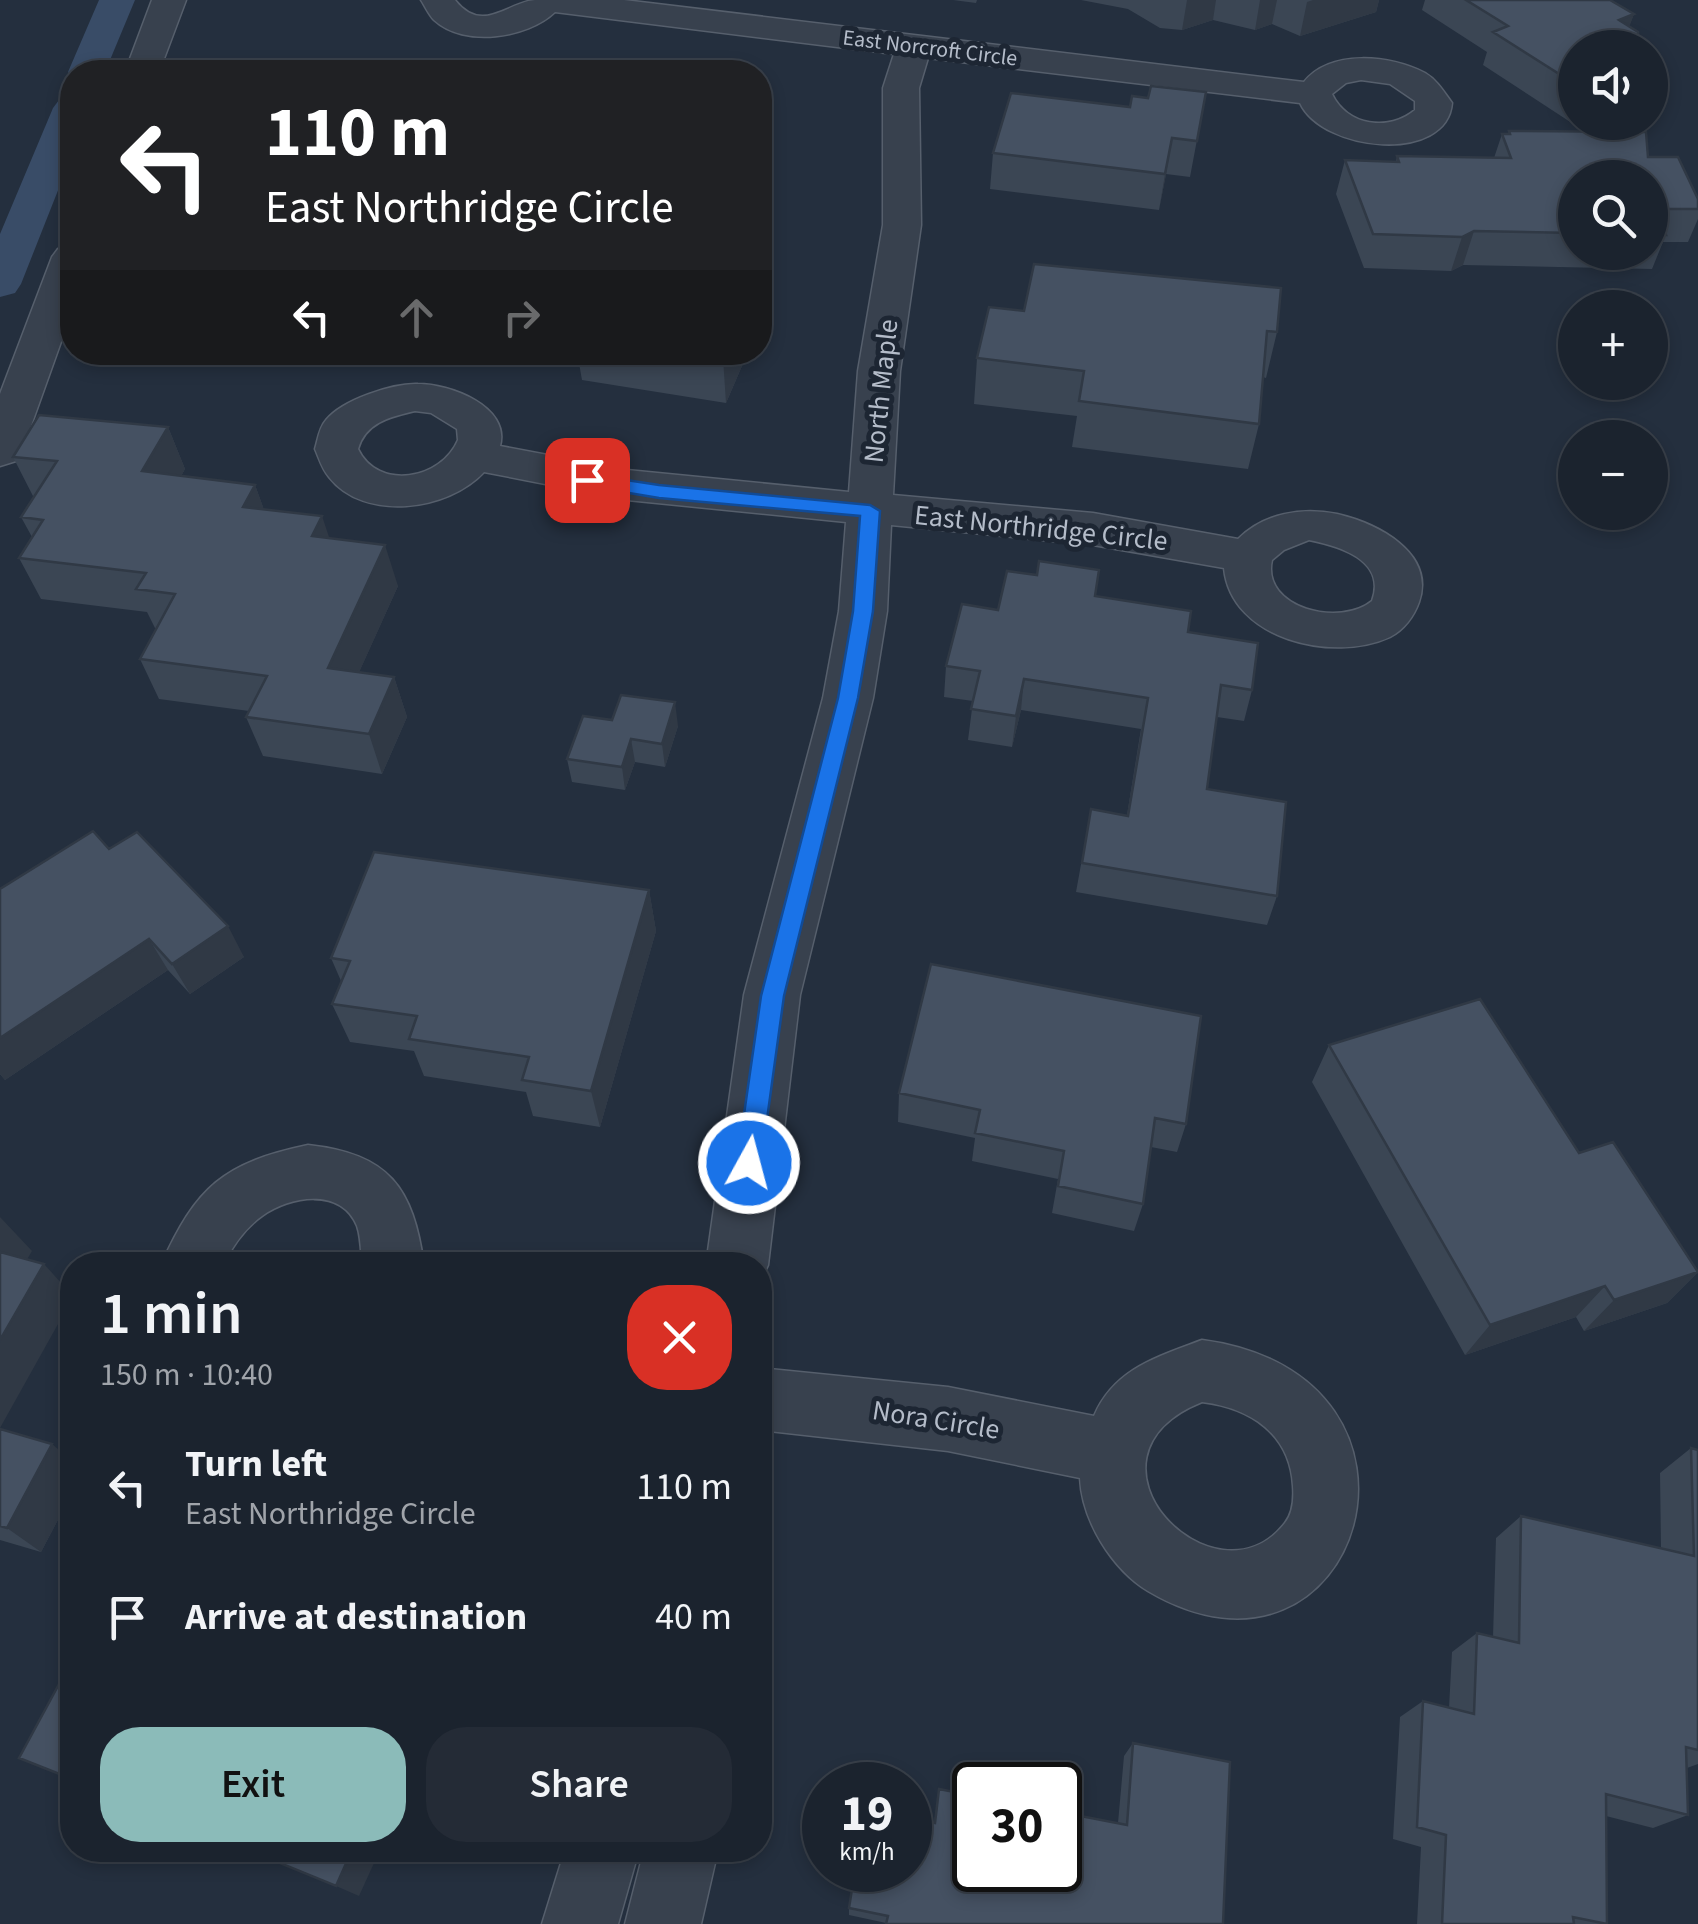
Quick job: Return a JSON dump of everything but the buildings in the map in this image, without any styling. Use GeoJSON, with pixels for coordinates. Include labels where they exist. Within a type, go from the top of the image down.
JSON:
{"type":"FeatureCollection","features":[{"type":"Feature","properties":{"kind":"street"},"geometry":{"type":"LineString","coordinates":[[146,60],[169,0]]}},
{"type":"Feature","properties":{"kind":"street","name":"East Norcroft Circle"},"geometry":{"type":"LineString","coordinates":[[438,0],[449,15],[478,24],[516,21],[532,15],[547,0],[1314,94]]}},
{"type":"Feature","properties":{"kind":"street","name":"North Maple"},"geometry":{"type":"LineString","coordinates":[[739,1252],[772,996],[848,698],[863,611],[880,372],[902,226],[900,88],[914,46]]}},
{"type":"Feature","properties":{"kind":"street"},"geometry":{"type":"LineString","coordinates":[[0,450],[60,290]]}},
{"type":"Feature","properties":{"kind":"street","name":"East Northridge Circle"},"geometry":{"type":"LineString","coordinates":[[474,455],[529,470],[659,492],[1092,529],[1250,558]]}},
{"type":"Feature","properties":{"kind":"street"},"geometry":{"type":"LineString","coordinates":[[197,1252],[217,1214],[242,1192],[273,1177],[306,1171],[338,1175],[366,1188],[384,1209],[394,1236],[393,1252]]}},
{"type":"Feature","properties":{"kind":"street","name":"Nora Circle"},"geometry":{"type":"LineString","coordinates":[[772,1399],[948,1419],[1112,1452]]}},
{"type":"Feature","properties":{"kind":"street"},"geometry":{"type":"LineString","coordinates":[[580,1924],[598,1862]]}},
{"type":"Feature","properties":{"kind":"street"},"geometry":{"type":"LineString","coordinates":[[663,1924],[679,1862]]}},
{"type":"Feature","properties":{"kind":"waterway"},"geometry":{"type":"LineString","coordinates":[[92,60],[117,0]]}},
{"type":"Feature","properties":{"kind":"waterway"},"geometry":{"type":"LineString","coordinates":[[0,284],[60,137]]}},
{"type":"Feature","properties":{"kind":"route"},"geometry":{"type":"LineString","coordinates":[[587,480],[659,492],[870,511],[863,611],[848,698],[772,996],[749,1163]]}}]}
